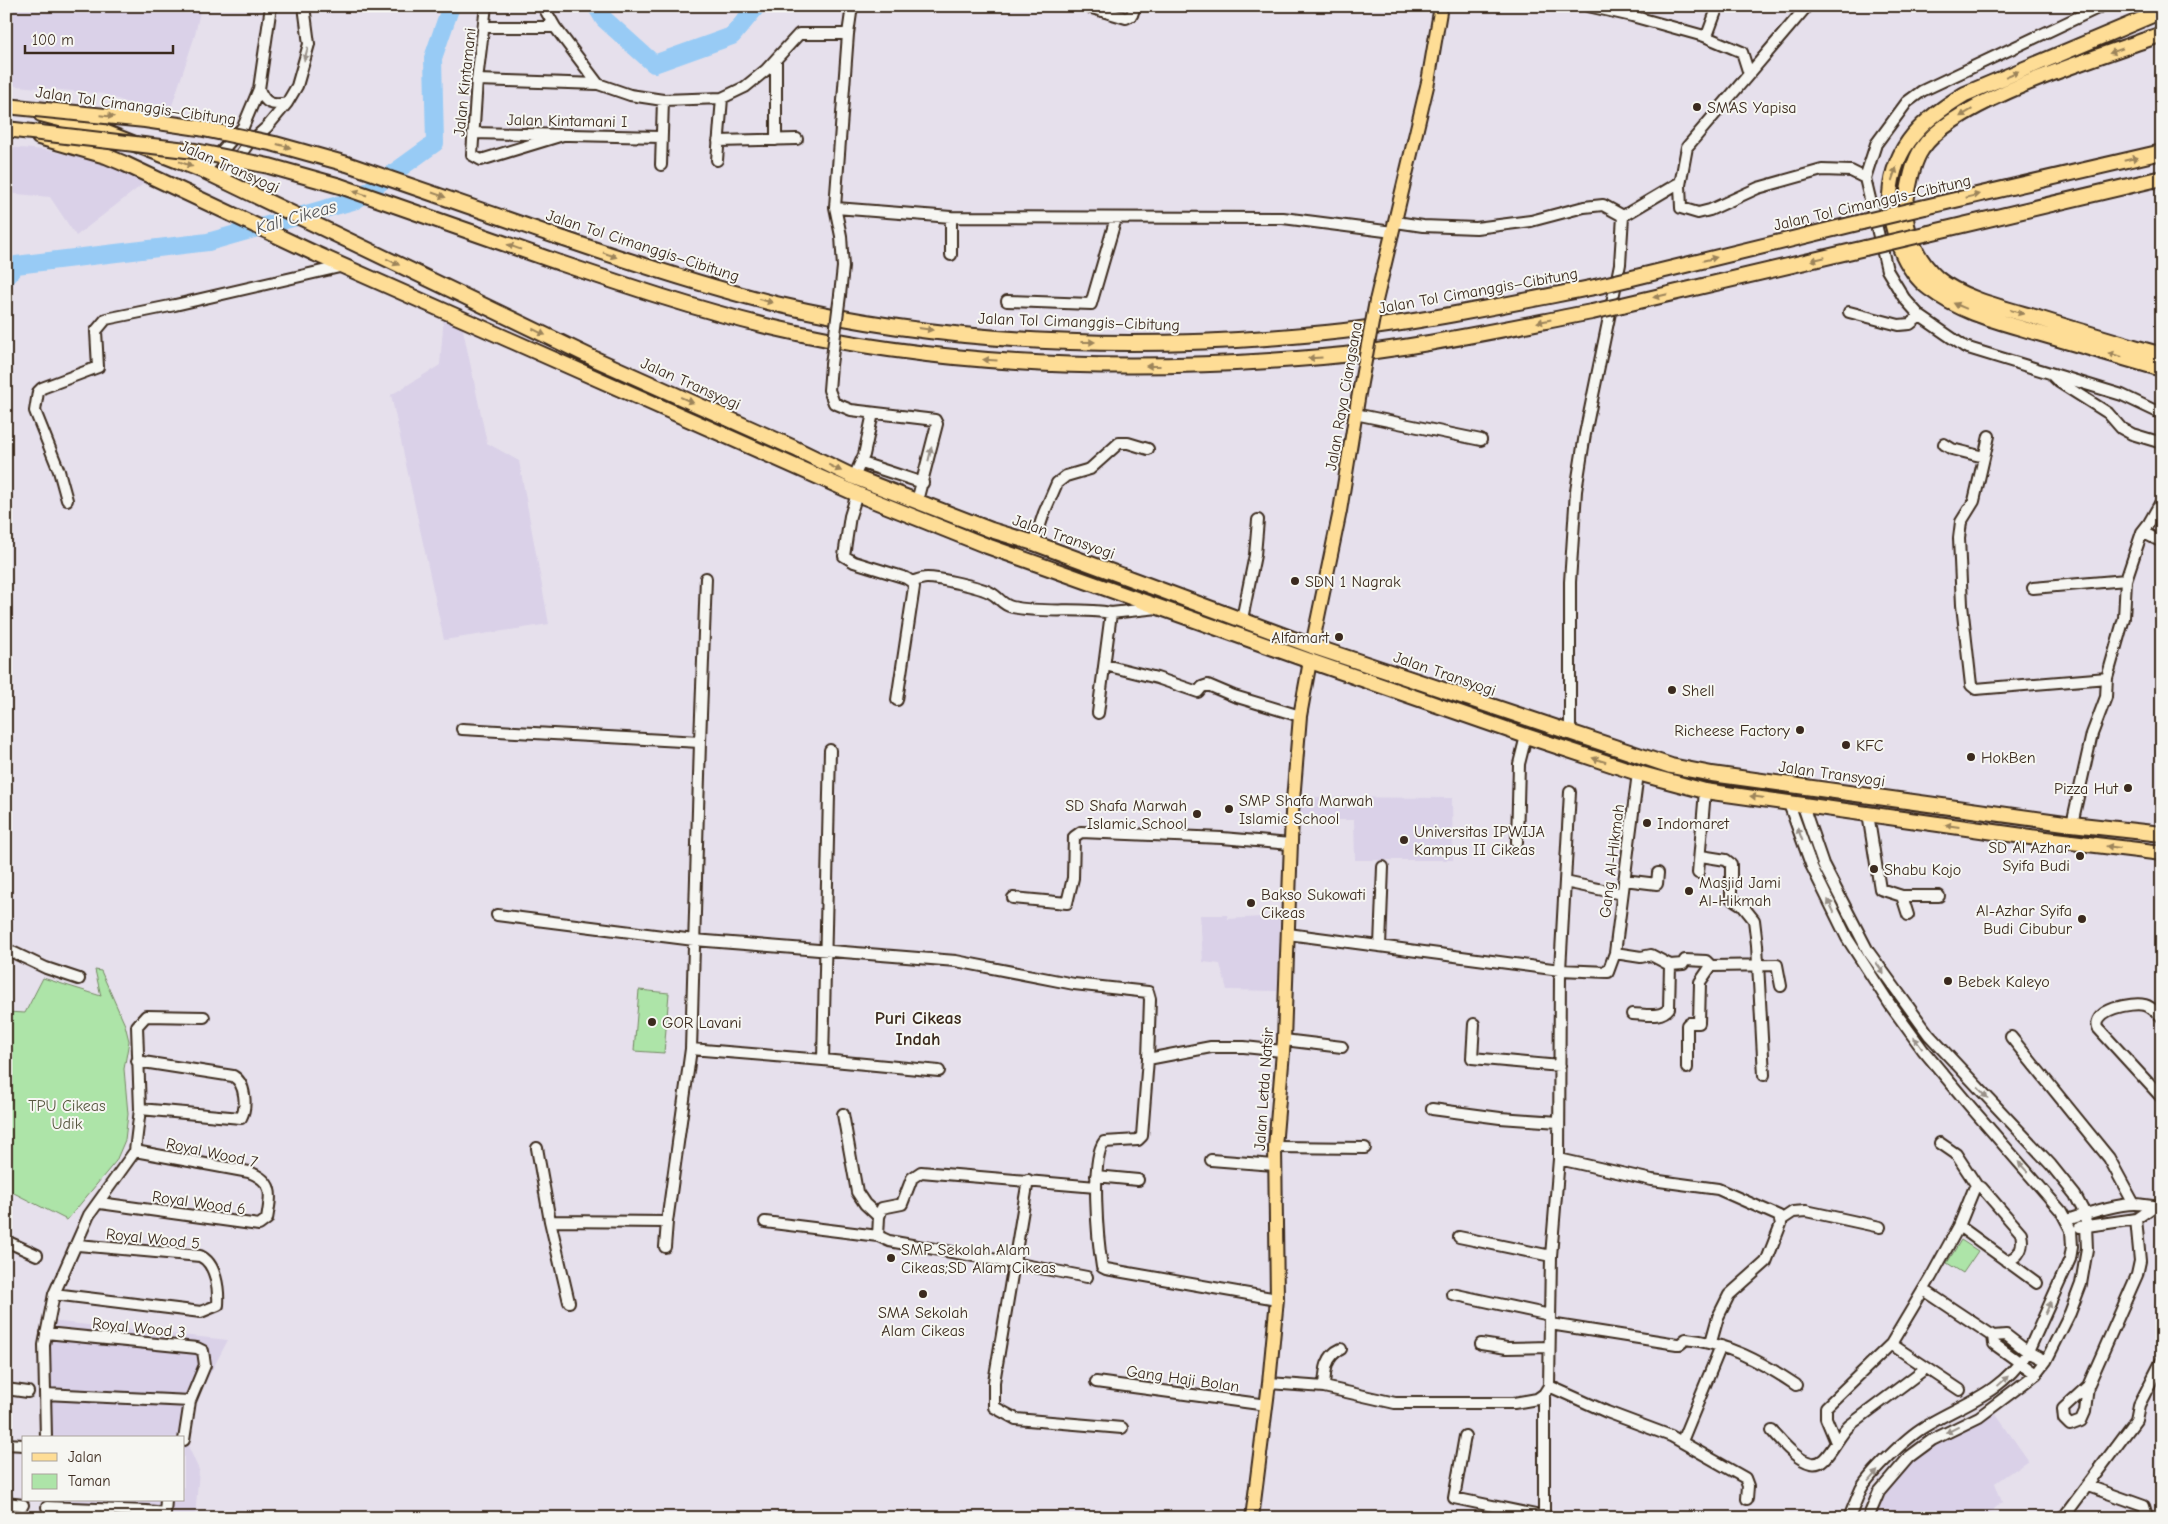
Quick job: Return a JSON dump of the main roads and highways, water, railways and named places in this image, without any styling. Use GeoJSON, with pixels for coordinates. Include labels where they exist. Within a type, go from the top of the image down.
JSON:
{"type":"FeatureCollection","features":[{"type":"Feature","properties":{"kind":"highway"},"geometry":{"type":"LineString","coordinates":[[2162,11],[1965,94],[1938,110],[1917,128],[1901,152],[1890,184],[1889,208],[1894,234],[1908,264],[1928,288],[1956,305],[1991,319],[2162,369]]}},
{"type":"Feature","properties":{"kind":"highway"},"geometry":{"type":"LineString","coordinates":[[2162,34],[2031,82],[1968,110],[1941,129],[1921,150],[1910,180],[1906,205],[1908,230],[1920,257],[1937,278],[1962,293],[1996,306],[2162,355]]}},
{"type":"Feature","properties":{"kind":"highway","name":"Jalan Transyogi"},"geometry":{"type":"LineString","coordinates":[[6,106],[94,128],[204,171],[594,359],[794,448],[854,477],[991,530],[1034,543],[1312,646],[1671,766],[1712,774],[1911,802],[2162,834]]}},
{"type":"Feature","properties":{"kind":"highway","name":"Jalan Tol Cimanggis–Cibitung"},"geometry":{"type":"LineString","coordinates":[[6,106],[144,120],[199,128],[275,144],[347,164],[674,277],[777,304],[860,320],[974,336],[1076,341],[1182,342],[1315,334],[1411,322],[1596,287],[1862,222],[2162,152]]}},
{"type":"Feature","properties":{"kind":"highway"},"geometry":{"type":"LineString","coordinates":[[6,129],[195,151],[269,166],[340,186],[666,299],[768,326],[848,342],[971,359],[1076,366],[1186,366],[1323,357],[1415,346],[1592,312],[2162,178]]}},
{"type":"Feature","properties":{"kind":"highway","name":"Jalan Transyogi"},"geometry":{"type":"LineString","coordinates":[[6,129],[106,156],[316,254],[857,494],[986,546],[1310,662],[1526,736],[1638,773],[1705,791],[1802,803],[2021,836],[2162,853]]}},
{"type":"Feature","properties":{"kind":"highway"},"geometry":{"type":"LineString","coordinates":[[1954,227],[2162,188]]}},
{"type":"Feature","properties":{"kind":"highway"},"geometry":{"type":"LineString","coordinates":[[986,546],[991,530]]}},
{"type":"Feature","properties":{"kind":"highway"},"geometry":{"type":"LineString","coordinates":[[1907,819],[1911,802]]}},
{"type":"Feature","properties":{"kind":"main road","name":"Jalan Raya Ciangsana"},"geometry":{"type":"LineString","coordinates":[[1312,646],[1340,511],[1355,414],[1376,301],[1428,82],[1441,6]]}},
{"type":"Feature","properties":{"kind":"main road","name":"Jalan Letda Natsir"},"geometry":{"type":"LineString","coordinates":[[1252,1518],[1267,1405],[1277,1299],[1274,1165],[1283,1045],[1291,844],[1300,716],[1310,662]]}},
{"type":"Feature","properties":{"kind":"waterway","name":"Kali Cikeas"},"geometry":{"type":"LineString","coordinates":[[6,277],[16,265],[208,242],[356,200],[435,143],[433,58],[451,6]]}},
{"type":"Feature","properties":{"kind":"waterway","name":"Kali Cikeas"},"geometry":{"type":"LineString","coordinates":[[596,6],[604,19],[654,64],[732,36],[757,6]]}},
{"type":"Feature","properties":{"kind":"place","name":"SMAS Yapisa"},"geometry":{"type":"Point","coordinates":[1697,107]}},
{"type":"Feature","properties":{"kind":"place","name":"SDN 1 Nagrak"},"geometry":{"type":"Point","coordinates":[1295,581]}},
{"type":"Feature","properties":{"kind":"place","name":"Alfamart"},"geometry":{"type":"Point","coordinates":[1339,637]}},
{"type":"Feature","properties":{"kind":"place","name":"Shell"},"geometry":{"type":"Point","coordinates":[1672,690]}},
{"type":"Feature","properties":{"kind":"place","name":"Richeese Factory"},"geometry":{"type":"Point","coordinates":[1800,730]}},
{"type":"Feature","properties":{"kind":"place","name":"KFC"},"geometry":{"type":"Point","coordinates":[1846,745]}},
{"type":"Feature","properties":{"kind":"place","name":"HokBen"},"geometry":{"type":"Point","coordinates":[1971,757]}},
{"type":"Feature","properties":{"kind":"place","name":"Pizza Hut"},"geometry":{"type":"Point","coordinates":[2128,788]}},
{"type":"Feature","properties":{"kind":"place","name":"SMP Shafa Marwah Islamic School"},"geometry":{"type":"Point","coordinates":[1229,809]}},
{"type":"Feature","properties":{"kind":"place","name":"SD Shafa Marwah Islamic School"},"geometry":{"type":"Point","coordinates":[1197,814]}},
{"type":"Feature","properties":{"kind":"place","name":"Indomaret"},"geometry":{"type":"Point","coordinates":[1647,823]}},
{"type":"Feature","properties":{"kind":"place","name":"Universitas IPWIJA Kampus II Cikeas"},"geometry":{"type":"Point","coordinates":[1404,840]}},
{"type":"Feature","properties":{"kind":"place","name":"SD Al Azhar Syifa Budi"},"geometry":{"type":"Point","coordinates":[2080,856]}},
{"type":"Feature","properties":{"kind":"place","name":"Shabu Kojo"},"geometry":{"type":"Point","coordinates":[1874,869]}},
{"type":"Feature","properties":{"kind":"place","name":"Masjid Jami Al-Hikmah"},"geometry":{"type":"Point","coordinates":[1689,891]}},
{"type":"Feature","properties":{"kind":"place","name":"Bakso Sukowati Cikeas"},"geometry":{"type":"Point","coordinates":[1251,903]}},
{"type":"Feature","properties":{"kind":"place","name":"Al-Azhar Syifa Budi Cibubur"},"geometry":{"type":"Point","coordinates":[2082,919]}},
{"type":"Feature","properties":{"kind":"place","name":"Bebek Kaleyo"},"geometry":{"type":"Point","coordinates":[1948,981]}},
{"type":"Feature","properties":{"kind":"place","name":"GOR Lavani"},"geometry":{"type":"Point","coordinates":[652,1022]}},
{"type":"Feature","properties":{"kind":"place","name":"SMP Sekolah Alam Cikeas;SD Alam Cikeas"},"geometry":{"type":"Point","coordinates":[891,1258]}},
{"type":"Feature","properties":{"kind":"place","name":"SMA Sekolah Alam Cikeas"},"geometry":{"type":"Point","coordinates":[923,1294]}},
{"type":"Feature","properties":{"kind":"district","name":"Puri Cikeas Indah"},"geometry":{"type":"Point","coordinates":[918,1028]}},
{"type":"Feature","properties":{"kind":"park label","name":"TPU Cikeas Udik"},"geometry":{"type":"Point","coordinates":[67,1114]}}]}
